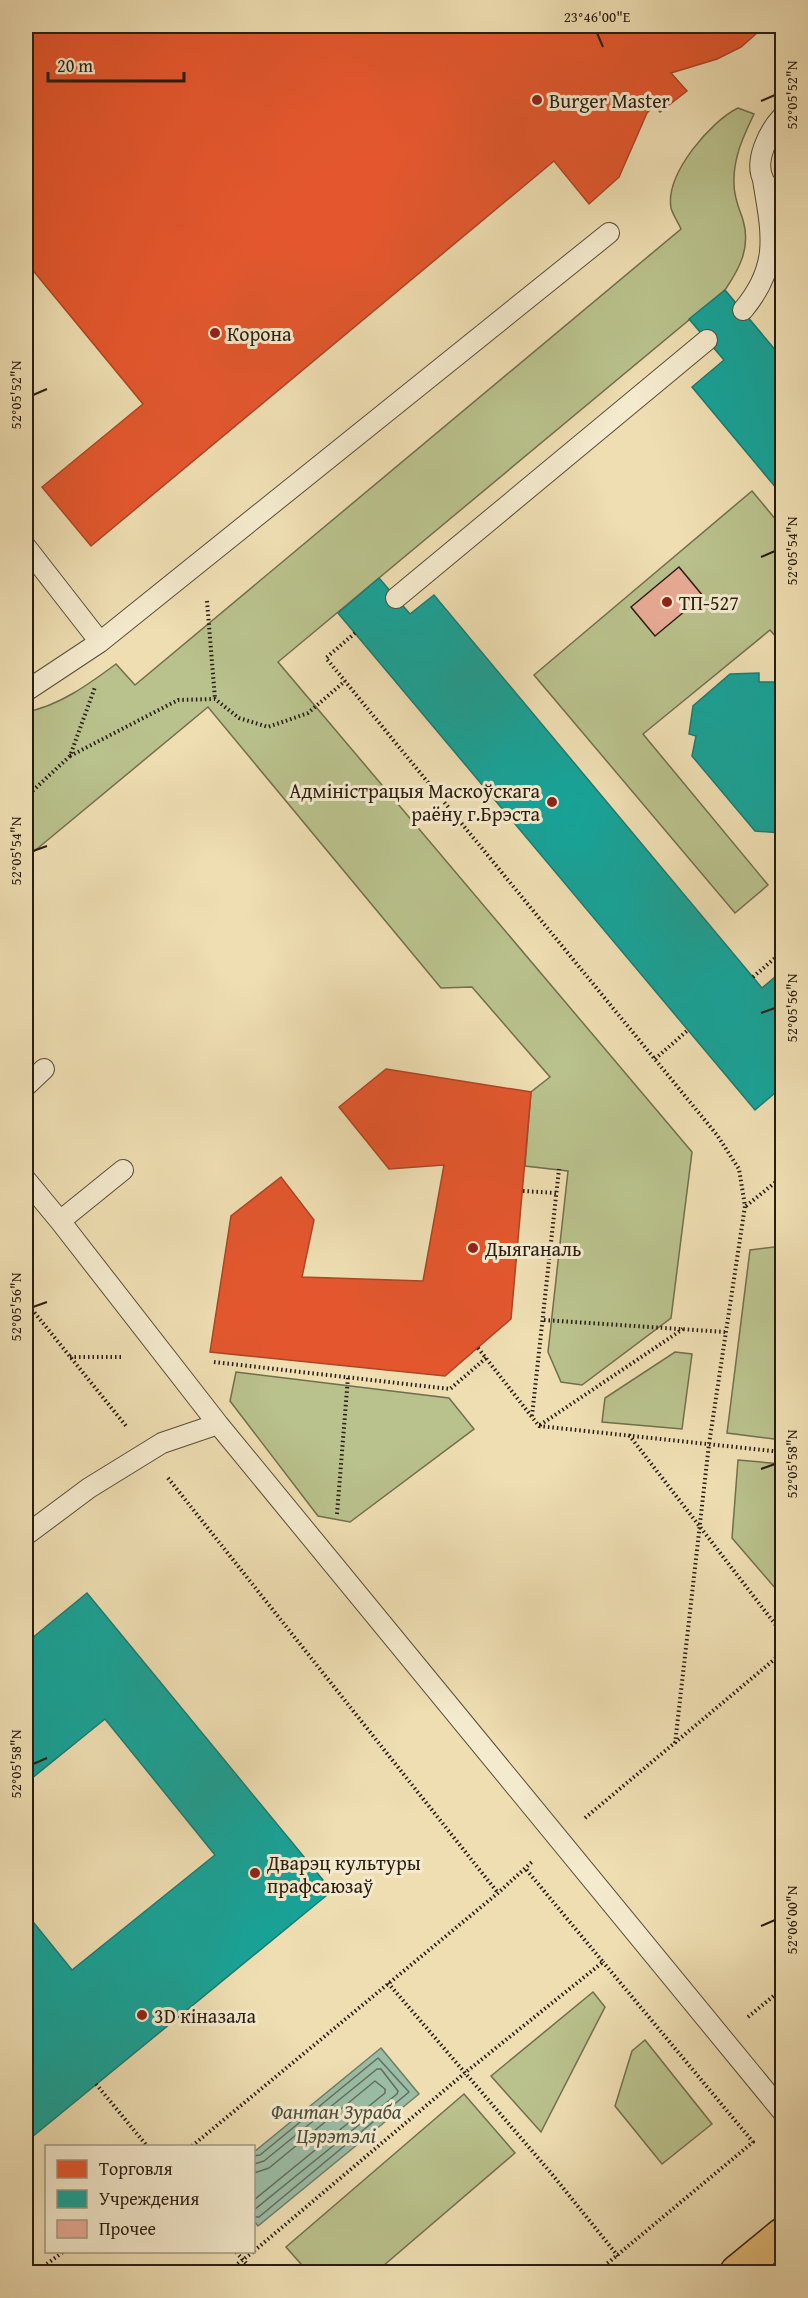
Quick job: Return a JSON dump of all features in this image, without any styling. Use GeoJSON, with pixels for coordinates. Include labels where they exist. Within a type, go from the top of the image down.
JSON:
{"type":"FeatureCollection","features":[{"type":"Feature","properties":{"kind":"highway"},"geometry":{"type":"LineString","coordinates":[[737,2272],[783,2235]]}},
{"type":"Feature","properties":{"kind":"lane"},"geometry":{"type":"LineString","coordinates":[[743,310],[757,293],[768,271],[770,228],[760,164],[768,136],[783,117]]}},
{"type":"Feature","properties":{"kind":"lane"},"geometry":{"type":"LineString","coordinates":[[763,180],[783,203]]}},
{"type":"Feature","properties":{"kind":"lane"},"geometry":{"type":"LineString","coordinates":[[26,691],[100,642],[609,233]]}},
{"type":"Feature","properties":{"kind":"lane"},"geometry":{"type":"LineString","coordinates":[[396,598],[707,340]]}},
{"type":"Feature","properties":{"kind":"lane"},"geometry":{"type":"LineString","coordinates":[[26,547],[100,642]]}},
{"type":"Feature","properties":{"kind":"lane"},"geometry":{"type":"LineString","coordinates":[[26,1086],[44,1069]]}},
{"type":"Feature","properties":{"kind":"lane"},"geometry":{"type":"LineString","coordinates":[[60,1221],[123,1170]]}},
{"type":"Feature","properties":{"kind":"lane"},"geometry":{"type":"LineString","coordinates":[[26,1180],[219,1424],[783,2111]]}},
{"type":"Feature","properties":{"kind":"lane"},"geometry":{"type":"LineString","coordinates":[[26,1535],[89,1488],[162,1443],[219,1424]]}},
{"type":"Feature","properties":{"kind":"path"},"geometry":{"type":"LineString","coordinates":[[204,559],[215,699]]}},
{"type":"Feature","properties":{"kind":"path"},"geometry":{"type":"LineString","coordinates":[[70,756],[116,629]]}},
{"type":"Feature","properties":{"kind":"path"},"geometry":{"type":"LineString","coordinates":[[355,633],[326,658],[655,1059],[728,1151],[739,1169],[745,1206],[709,1444],[675,1744]]}},
{"type":"Feature","properties":{"kind":"path"},"geometry":{"type":"LineString","coordinates":[[26,797],[70,756],[178,700],[215,699],[239,718],[268,727],[308,713],[345,681]]}},
{"type":"Feature","properties":{"kind":"path"},"geometry":{"type":"LineString","coordinates":[[753,977],[783,952]]}},
{"type":"Feature","properties":{"kind":"path"},"geometry":{"type":"LineString","coordinates":[[655,1059],[688,1030]]}},
{"type":"Feature","properties":{"kind":"path"},"geometry":{"type":"LineString","coordinates":[[532,1417],[559,1169]]}},
{"type":"Feature","properties":{"kind":"path"},"geometry":{"type":"LineString","coordinates":[[745,1206],[783,1177]]}},
{"type":"Feature","properties":{"kind":"path"},"geometry":{"type":"LineString","coordinates":[[523,1191],[556,1193]]}},
{"type":"Feature","properties":{"kind":"path"},"geometry":{"type":"LineString","coordinates":[[26,1302],[69,1357]]}},
{"type":"Feature","properties":{"kind":"path"},"geometry":{"type":"LineString","coordinates":[[544,1320],[725,1332]]}},
{"type":"Feature","properties":{"kind":"path"},"geometry":{"type":"LineString","coordinates":[[539,1426],[684,1329]]}},
{"type":"Feature","properties":{"kind":"path"},"geometry":{"type":"LineString","coordinates":[[478,1348],[539,1426],[783,1452]]}},
{"type":"Feature","properties":{"kind":"path"},"geometry":{"type":"LineString","coordinates":[[226,1363],[450,1389],[486,1359]]}},
{"type":"Feature","properties":{"kind":"path"},"geometry":{"type":"LineString","coordinates":[[336,1519],[348,1377]]}},
{"type":"Feature","properties":{"kind":"path"},"geometry":{"type":"LineString","coordinates":[[629,1436],[783,1633]]}},
{"type":"Feature","properties":{"kind":"path"},"geometry":{"type":"LineString","coordinates":[[179,1492],[498,1893]]}},
{"type":"Feature","properties":{"kind":"path"},"geometry":{"type":"LineString","coordinates":[[193,2145],[783,1653]]}},
{"type":"Feature","properties":{"kind":"path"},"geometry":{"type":"LineString","coordinates":[[525,1868],[753,2142],[597,2272]]}},
{"type":"Feature","properties":{"kind":"path"},"geometry":{"type":"LineString","coordinates":[[255,2249],[466,2072],[603,1962]]}},
{"type":"Feature","properties":{"kind":"path"},"geometry":{"type":"LineString","coordinates":[[388,1983],[466,2072],[618,2256]]}},
{"type":"Feature","properties":{"kind":"path"},"geometry":{"type":"LineString","coordinates":[[741,2022],[783,1989]]}},
{"type":"Feature","properties":{"kind":"path"},"geometry":{"type":"LineString","coordinates":[[96,2084],[146,2145]]}},
{"type":"Feature","properties":{"kind":"path"},"geometry":{"type":"LineString","coordinates":[[36,2272],[62,2253]]}},
{"type":"Feature","properties":{"kind":"path"},"geometry":{"type":"LineString","coordinates":[[237,2253],[254,2272]]}},
{"type":"Feature","properties":{"kind":"path"},"geometry":{"type":"LineString","coordinates":[[227,2272],[251,2253]]}},
{"type":"Feature","properties":{"kind":"shaded area"},"geometry":{"type":"Polygon","coordinates":[[[738,108],[754,114],[740,148],[734,174],[735,194],[746,239],[743,257],[725,290],[278,662],[692,1152],[671,1318],[582,1385],[561,1382],[548,1352],[568,1171],[525,1166],[531,1092],[550,1077],[472,987],[441,988],[208,707],[26,858],[26,712],[62,699],[116,664],[135,685],[681,229],[671,208],[671,194],[682,165],[703,136],[715,124],[738,108]]]}},
{"type":"Feature","properties":{"kind":"shaded area"},"geometry":{"type":"Polygon","coordinates":[[[752,491],[782,527],[782,644],[770,630],[643,734],[768,885],[735,913],[534,675],[752,491]]]}},
{"type":"Feature","properties":{"kind":"shaded area"},"geometry":{"type":"Polygon","coordinates":[[[782,1246],[782,1440],[727,1433],[750,1250],[782,1246]]]}},
{"type":"Feature","properties":{"kind":"shaded area"},"geometry":{"type":"Polygon","coordinates":[[[675,1352],[692,1354],[682,1429],[602,1422],[605,1398],[675,1352]]]}},
{"type":"Feature","properties":{"kind":"shaded area"},"geometry":{"type":"Polygon","coordinates":[[[236,1372],[449,1398],[474,1429],[350,1522],[318,1516],[230,1401],[236,1372]]]}},
{"type":"Feature","properties":{"kind":"shaded area"},"geometry":{"type":"Polygon","coordinates":[[[738,1460],[782,1464],[782,1596],[732,1538],[738,1460]]]}},
{"type":"Feature","properties":{"kind":"shaded area"},"geometry":{"type":"Polygon","coordinates":[[[593,1992],[605,2007],[541,2132],[491,2076],[593,1992]]]}},
{"type":"Feature","properties":{"kind":"shaded area"},"geometry":{"type":"Polygon","coordinates":[[[645,2040],[712,2124],[662,2164],[615,2106],[632,2051],[645,2040]]]}},
{"type":"Feature","properties":{"kind":"shaded area"},"geometry":{"type":"Polygon","coordinates":[[[464,2094],[515,2153],[376,2272],[308,2272],[286,2247],[464,2094]]]}},
{"type":"Feature","properties":{"kind":"water","name":"Фантан Зураба Цэрэтэлі"},"geometry":{"type":"Polygon","coordinates":[[[381,2048],[419,2094],[258,2226],[255,2222],[255,2151],[381,2048]]]}},
{"type":"Feature","properties":{"kind":"building: Торговля","name":"Корона"},"geometry":{"type":"Polygon","coordinates":[[[26,26],[765,26],[741,47],[717,59],[671,73],[687,91],[660,112],[654,106],[647,113],[619,177],[589,204],[554,161],[91,546],[42,487],[143,404],[26,262],[26,26]]]}},
{"type":"Feature","properties":{"kind":"building: Торговля","name":"Дыяганаль"},"geometry":{"type":"Polygon","coordinates":[[[386,1069],[531,1092],[511,1319],[445,1376],[210,1352],[231,1216],[281,1177],[314,1220],[302,1277],[423,1281],[444,1165],[389,1169],[339,1107],[386,1069]]]}},
{"type":"Feature","properties":{"kind":"building: Учреждения"},"geometry":{"type":"Polygon","coordinates":[[[725,290],[782,358],[782,495],[692,387],[724,360],[689,319],[725,290]]]}},
{"type":"Feature","properties":{"kind":"building: Учреждения","name":"Адміністрацыя Маскоўскага раёну г.Брэста"},"geometry":{"type":"Polygon","coordinates":[[[379,578],[410,614],[434,595],[762,988],[782,971],[782,1087],[755,1110],[338,613],[379,578]]]}},
{"type":"Feature","properties":{"kind":"building: Учреждения"},"geometry":{"type":"Polygon","coordinates":[[[759,673],[759,682],[782,682],[782,833],[755,831],[692,756],[696,736],[689,734],[693,706],[730,674],[759,673]]]}},
{"type":"Feature","properties":{"kind":"building: Учреждения","name":"Дварэц культуры прафсаюзаў"},"geometry":{"type":"Polygon","coordinates":[[[87,1593],[332,1891],[26,2142],[26,1913],[72,1970],[215,1855],[105,1719],[26,1783],[26,1643],[87,1593]]]}},
{"type":"Feature","properties":{"kind":"building: Прочее","name":"ТП-527"},"geometry":{"type":"Polygon","coordinates":[[[679,567],[703,596],[655,636],[631,607],[679,567]]]}},
{"type":"Feature","properties":{"kind":"place","name":"Burger Master"},"geometry":{"type":"Point","coordinates":[537,100]}},
{"type":"Feature","properties":{"kind":"place","name":"Корона"},"geometry":{"type":"Point","coordinates":[215,333]}},
{"type":"Feature","properties":{"kind":"place","name":"ТП-527"},"geometry":{"type":"Point","coordinates":[667,602]}},
{"type":"Feature","properties":{"kind":"place","name":"Адміністрацыя Маскоўскага раёну г.Брэста"},"geometry":{"type":"Point","coordinates":[552,802]}},
{"type":"Feature","properties":{"kind":"place","name":"Дыяганаль"},"geometry":{"type":"Point","coordinates":[473,1248]}},
{"type":"Feature","properties":{"kind":"place","name":"Дварэц культуры прафсаюзаў"},"geometry":{"type":"Point","coordinates":[255,1873]}},
{"type":"Feature","properties":{"kind":"place","name":"3D кіназала"},"geometry":{"type":"Point","coordinates":[142,2015]}}]}
